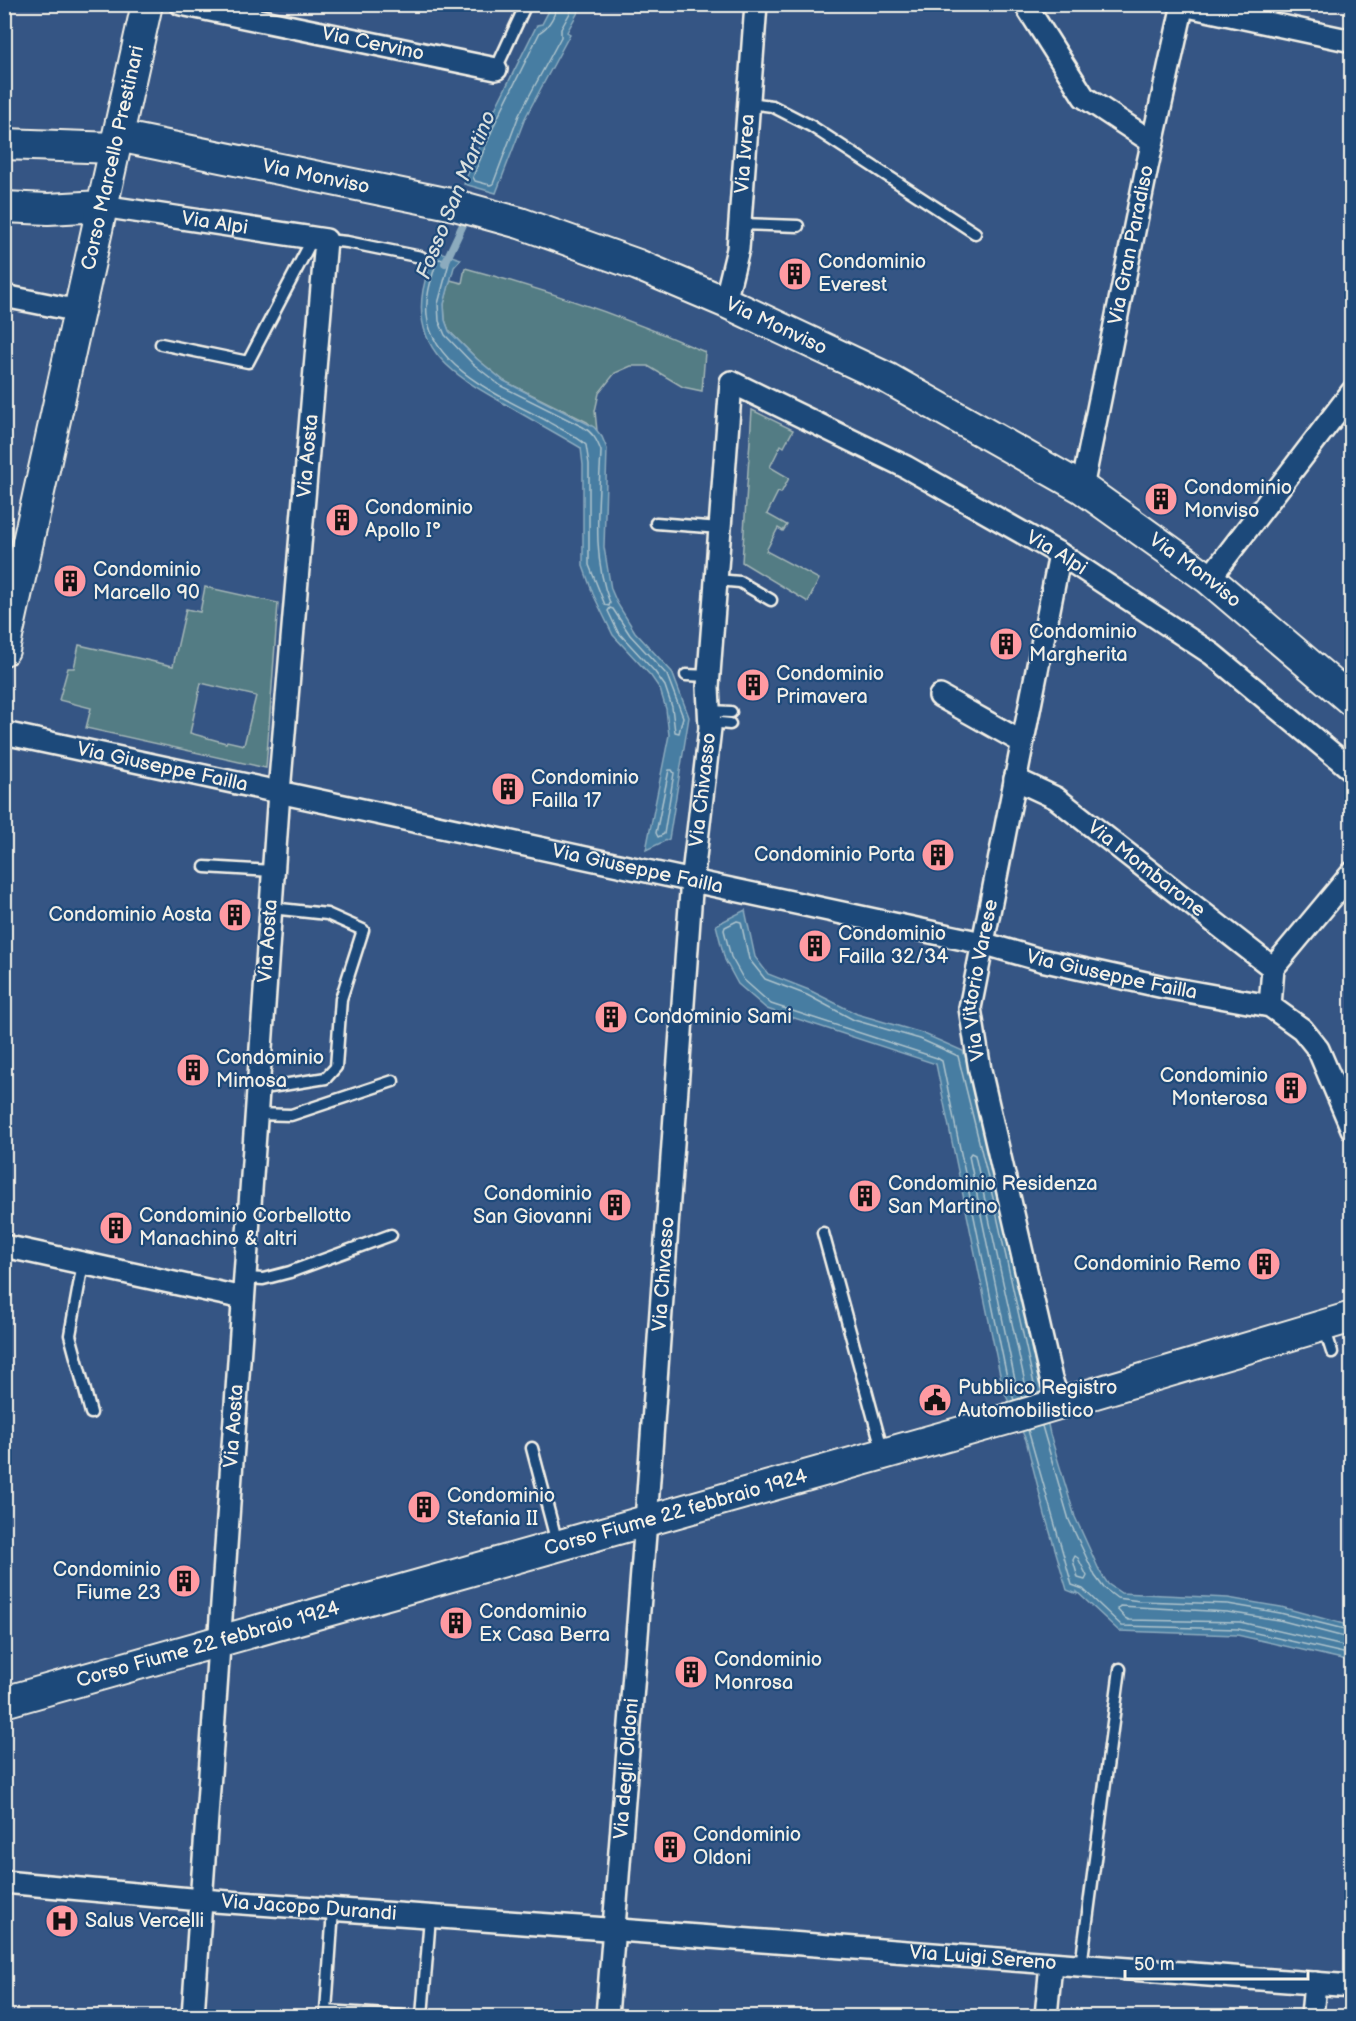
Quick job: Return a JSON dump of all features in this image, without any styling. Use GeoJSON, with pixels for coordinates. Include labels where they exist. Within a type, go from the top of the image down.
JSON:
{"type":"FeatureCollection","features":[{"type":"Feature","properties":{"kind":"main road","name":"Corso Marcello Prestinari"},"geometry":{"type":"LineString","coordinates":[[4,650],[147,4]]}},
{"type":"Feature","properties":{"kind":"main road","name":"Via Monviso"},"geometry":{"type":"LineString","coordinates":[[4,144],[116,142],[455,205],[520,224],[638,265],[725,302],[889,379],[1082,488],[1209,579],[1352,701]]}},
{"type":"Feature","properties":{"kind":"main road"},"geometry":{"type":"LineString","coordinates":[[4,207],[48,209],[102,206]]}},
{"type":"Feature","properties":{"kind":"main road","name":"Corso Fiume 22 febbraio 1924"},"geometry":{"type":"LineString","coordinates":[[4,1702],[883,1453],[1338,1328]]}},
{"type":"Feature","properties":{"kind":"street","name":"Via Cervino"},"geometry":{"type":"LineString","coordinates":[[181,4],[496,69]]}},
{"type":"Feature","properties":{"kind":"street","name":"Via Ivrea"},"geometry":{"type":"LineString","coordinates":[[725,302],[738,249],[756,4]]}},
{"type":"Feature","properties":{"kind":"street"},"geometry":{"type":"LineString","coordinates":[[1025,4],[1084,97],[1152,142]]}},
{"type":"Feature","properties":{"kind":"street"},"geometry":{"type":"LineString","coordinates":[[1183,5],[1352,40]]}},
{"type":"Feature","properties":{"kind":"street","name":"Via Gran Paradiso"},"geometry":{"type":"LineString","coordinates":[[1082,488],[1152,142],[1183,5]]}},
{"type":"Feature","properties":{"kind":"street","name":"Via Alpi"},"geometry":{"type":"LineString","coordinates":[[102,206],[320,239]]}},
{"type":"Feature","properties":{"kind":"street","name":"Via Aosta"},"geometry":{"type":"LineString","coordinates":[[193,2016],[273,871],[320,239]]}},
{"type":"Feature","properties":{"kind":"street"},"geometry":{"type":"LineString","coordinates":[[4,296],[79,311]]}},
{"type":"Feature","properties":{"kind":"street","name":"Via Alpi"},"geometry":{"type":"LineString","coordinates":[[731,382],[906,467],[1060,554],[1212,654],[1352,770]]}},
{"type":"Feature","properties":{"kind":"street","name":"Via Chivasso"},"geometry":{"type":"LineString","coordinates":[[646,1521],[692,882],[720,717],[709,676],[731,382]]}},
{"type":"Feature","properties":{"kind":"street"},"geometry":{"type":"LineString","coordinates":[[1209,579],[1352,392]]}},
{"type":"Feature","properties":{"kind":"street","name":"Via Vittorio Varese"},"geometry":{"type":"LineString","coordinates":[[1052,1406],[1051,1379],[978,1060],[970,1008],[1060,554]]}},
{"type":"Feature","properties":{"kind":"street"},"geometry":{"type":"LineString","coordinates":[[940,696],[1022,742]]}},
{"type":"Feature","properties":{"kind":"street","name":"Via Giuseppe Failla"},"geometry":{"type":"LineString","coordinates":[[4,732],[982,943],[1041,960],[1270,1006]]}},
{"type":"Feature","properties":{"kind":"street","name":"Via Mombarone"},"geometry":{"type":"LineString","coordinates":[[1015,779],[1056,798],[1273,968]]}},
{"type":"Feature","properties":{"kind":"street"},"geometry":{"type":"LineString","coordinates":[[1352,873],[1273,968],[1270,1006],[1302,1029],[1318,1049],[1352,1129]]}},
{"type":"Feature","properties":{"kind":"street"},"geometry":{"type":"LineString","coordinates":[[4,1246],[83,1263],[244,1288]]}},
{"type":"Feature","properties":{"kind":"street","name":"Via degli Oldoni"},"geometry":{"type":"LineString","coordinates":[[607,2016],[646,1521]]}},
{"type":"Feature","properties":{"kind":"street","name":"Via Jacopo Durandi"},"geometry":{"type":"LineString","coordinates":[[4,1882],[201,1900],[614,1930]]}},
{"type":"Feature","properties":{"kind":"street","name":"Via Luigi Sereno"},"geometry":{"type":"LineString","coordinates":[[614,1930],[1352,1986]]}},
{"type":"Feature","properties":{"kind":"street"},"geometry":{"type":"LineString","coordinates":[[1046,2016],[1051,1964]]}},
{"type":"Feature","properties":{"kind":"street"},"geometry":{"type":"LineString","coordinates":[[1312,2016],[1315,1983]]}},
{"type":"Feature","properties":{"kind":"lane"},"geometry":{"type":"LineString","coordinates":[[496,69],[526,4]]}},
{"type":"Feature","properties":{"kind":"lane"},"geometry":{"type":"LineString","coordinates":[[749,103],[772,106],[811,126],[975,233]]}},
{"type":"Feature","properties":{"kind":"lane"},"geometry":{"type":"LineString","coordinates":[[740,224],[798,226]]}},
{"type":"Feature","properties":{"kind":"lane"},"geometry":{"type":"LineString","coordinates":[[161,344],[248,362],[320,239],[421,257]]}},
{"type":"Feature","properties":{"kind":"lane"},"geometry":{"type":"LineString","coordinates":[[656,523],[720,528]]}},
{"type":"Feature","properties":{"kind":"lane"},"geometry":{"type":"LineString","coordinates":[[717,580],[740,582],[771,600]]}},
{"type":"Feature","properties":{"kind":"lane"},"geometry":{"type":"LineString","coordinates":[[686,675],[709,676]]}},
{"type":"Feature","properties":{"kind":"lane"},"geometry":{"type":"LineString","coordinates":[[205,867],[273,871]]}},
{"type":"Feature","properties":{"kind":"lane"},"geometry":{"type":"LineString","coordinates":[[258,1089],[326,1078],[336,1067],[341,999],[363,930],[327,914],[271,908]]}},
{"type":"Feature","properties":{"kind":"lane"},"geometry":{"type":"LineString","coordinates":[[256,1114],[291,1115],[393,1081]]}},
{"type":"Feature","properties":{"kind":"lane"},"geometry":{"type":"LineString","coordinates":[[823,1233],[883,1453]]}},
{"type":"Feature","properties":{"kind":"lane"},"geometry":{"type":"LineString","coordinates":[[244,1288],[391,1235]]}},
{"type":"Feature","properties":{"kind":"lane"},"geometry":{"type":"LineString","coordinates":[[83,1263],[70,1335],[91,1413]]}},
{"type":"Feature","properties":{"kind":"lane"},"geometry":{"type":"LineString","coordinates":[[532,1448],[536,1476],[558,1546]]}},
{"type":"Feature","properties":{"kind":"lane"},"geometry":{"type":"LineString","coordinates":[[1081,1966],[1120,1669]]}},
{"type":"Feature","properties":{"kind":"lane"},"geometry":{"type":"LineString","coordinates":[[333,1910],[326,2011],[402,2016]]}},
{"type":"Feature","properties":{"kind":"lane"},"geometry":{"type":"LineString","coordinates":[[422,2016],[430,1917]]}},
{"type":"Feature","properties":{"kind":"green space"},"geometry":{"type":"Polygon","coordinates":[[[465,268],[586,306],[705,352],[702,391],[683,387],[648,366],[631,366],[615,373],[599,393],[595,411],[597,431],[587,422],[504,381],[477,359],[449,331],[445,320],[444,304],[450,280],[462,283],[465,268]]]}},
{"type":"Feature","properties":{"kind":"green space"},"geometry":{"type":"Polygon","coordinates":[[[752,410],[793,430],[784,447],[781,445],[770,467],[789,478],[781,493],[778,492],[767,514],[787,525],[783,531],[778,528],[766,551],[819,579],[808,602],[742,562],[752,410]]]}},
{"type":"Feature","properties":{"kind":"green space"},"geometry":{"type":"Polygon","coordinates":[[[205,587],[278,603],[266,768],[86,728],[91,708],[59,700],[68,668],[74,668],[79,645],[173,666],[186,609],[200,612],[205,587]],[[201,683],[190,733],[226,743],[227,741],[244,745],[256,696],[201,683]]]}},
{"type":"Feature","properties":{"kind":"water"},"geometry":{"type":"Polygon","coordinates":[[[552,5],[582,5],[567,32],[570,34],[525,118],[496,193],[464,184],[489,121],[537,25],[542,24],[552,5]]]}},
{"type":"Feature","properties":{"kind":"water"},"geometry":{"type":"Polygon","coordinates":[[[436,251],[461,259],[454,267],[444,304],[445,320],[449,331],[477,359],[504,381],[594,427],[602,437],[607,449],[604,547],[611,589],[635,632],[672,672],[689,717],[669,839],[646,850],[669,735],[666,709],[660,689],[651,676],[613,635],[593,594],[583,566],[581,448],[471,384],[442,360],[432,347],[425,331],[421,312],[426,275],[436,251]]]}},
{"type":"Feature","properties":{"kind":"water"},"geometry":{"type":"Polygon","coordinates":[[[745,910],[755,957],[768,974],[809,990],[857,1014],[922,1033],[963,1051],[999,1197],[1050,1434],[1075,1517],[1100,1572],[1108,1584],[1121,1593],[1228,1598],[1281,1607],[1351,1626],[1351,1661],[1237,1635],[1119,1631],[1077,1592],[1077,1594],[1067,1590],[1026,1440],[1003,1389],[936,1064],[767,1009],[738,984],[725,960],[716,925],[745,910]]]}},
{"type":"Feature","properties":{"kind":"waterway","name":"Fosso San Martino"},"geometry":{"type":"LineString","coordinates":[[445,263],[468,214]]}},
{"type":"Feature","properties":{"kind":"place","name":"Condominio Everest"},"geometry":{"type":"Point","coordinates":[795,274]}},
{"type":"Feature","properties":{"kind":"place","name":"Condominio Monviso"},"geometry":{"type":"Point","coordinates":[1161,499]}},
{"type":"Feature","properties":{"kind":"place","name":"Condominio Apollo I°"},"geometry":{"type":"Point","coordinates":[342,520]}},
{"type":"Feature","properties":{"kind":"place","name":"Condominio Marcello 90"},"geometry":{"type":"Point","coordinates":[70,581]}},
{"type":"Feature","properties":{"kind":"place","name":"Condominio Margherita"},"geometry":{"type":"Point","coordinates":[1006,644]}},
{"type":"Feature","properties":{"kind":"place","name":"Condominio Primavera"},"geometry":{"type":"Point","coordinates":[753,685]}},
{"type":"Feature","properties":{"kind":"place","name":"Condominio Failla 17"},"geometry":{"type":"Point","coordinates":[508,789]}},
{"type":"Feature","properties":{"kind":"place","name":"Condominio Porta"},"geometry":{"type":"Point","coordinates":[938,855]}},
{"type":"Feature","properties":{"kind":"place","name":"Condominio Aosta"},"geometry":{"type":"Point","coordinates":[235,915]}},
{"type":"Feature","properties":{"kind":"place","name":"Condominio Failla 32/34"},"geometry":{"type":"Point","coordinates":[815,946]}},
{"type":"Feature","properties":{"kind":"place","name":"Condominio Sami"},"geometry":{"type":"Point","coordinates":[611,1017]}},
{"type":"Feature","properties":{"kind":"place","name":"Condominio Mimosa"},"geometry":{"type":"Point","coordinates":[193,1070]}},
{"type":"Feature","properties":{"kind":"place","name":"Condominio Monterosa"},"geometry":{"type":"Point","coordinates":[1291,1088]}},
{"type":"Feature","properties":{"kind":"place","name":"Condominio Residenza San Martino"},"geometry":{"type":"Point","coordinates":[865,1196]}},
{"type":"Feature","properties":{"kind":"place","name":"Condominio San Giovanni"},"geometry":{"type":"Point","coordinates":[615,1205]}},
{"type":"Feature","properties":{"kind":"place","name":"Condominio Corbellotto Manachino & altri"},"geometry":{"type":"Point","coordinates":[116,1228]}},
{"type":"Feature","properties":{"kind":"place","name":"Condominio Remo"},"geometry":{"type":"Point","coordinates":[1264,1264]}},
{"type":"Feature","properties":{"kind":"place","name":"Pubblico Registro Automobilistico"},"geometry":{"type":"Point","coordinates":[935,1400]}},
{"type":"Feature","properties":{"kind":"place","name":"Condominio Stefania II"},"geometry":{"type":"Point","coordinates":[424,1507]}},
{"type":"Feature","properties":{"kind":"place","name":"Condominio Fiume 23"},"geometry":{"type":"Point","coordinates":[184,1581]}},
{"type":"Feature","properties":{"kind":"place","name":"Condominio Ex Casa Berra"},"geometry":{"type":"Point","coordinates":[456,1623]}},
{"type":"Feature","properties":{"kind":"place","name":"Condominio Monrosa"},"geometry":{"type":"Point","coordinates":[691,1672]}},
{"type":"Feature","properties":{"kind":"place","name":"Condominio Oldoni"},"geometry":{"type":"Point","coordinates":[670,1847]}},
{"type":"Feature","properties":{"kind":"place","name":"Salus Vercelli"},"geometry":{"type":"Point","coordinates":[62,1921]}}]}
